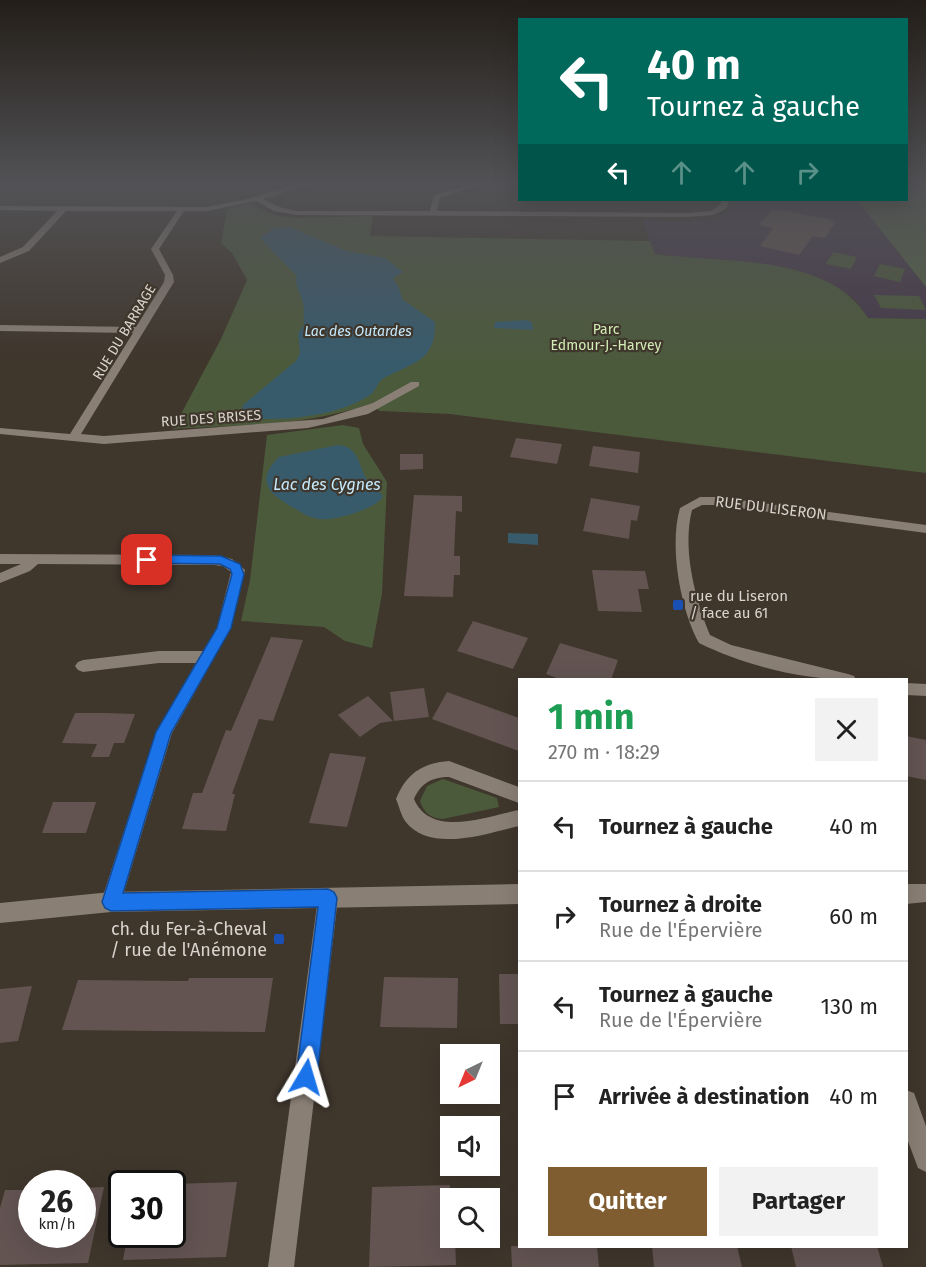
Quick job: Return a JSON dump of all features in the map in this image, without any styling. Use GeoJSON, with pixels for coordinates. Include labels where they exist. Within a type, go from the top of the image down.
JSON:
{"type":"FeatureCollection","features":[{"type":"Feature","properties":{"kind":"street"},"geometry":{"type":"LineString","coordinates":[[0,260],[26,249],[31,243]]}},
{"type":"Feature","properties":{"kind":"street","name":"RUE DU BARRAGE"},"geometry":{"type":"LineString","coordinates":[[74,436],[169,282],[168,273],[156,256],[155,246],[157,243]]}},
{"type":"Feature","properties":{"kind":"street"},"geometry":{"type":"LineString","coordinates":[[0,328],[140,330]]}},
{"type":"Feature","properties":{"kind":"street","name":"RUE DES BRISES"},"geometry":{"type":"LineString","coordinates":[[0,431],[110,440],[316,424],[373,409],[415,384]]}},
{"type":"Feature","properties":{"kind":"street","name":"RUE DU LISERON"},"geometry":{"type":"LineString","coordinates":[[840,678],[727,650],[705,639],[682,551],[681,528],[686,508],[700,501],[717,501],[926,529]]}},
{"type":"Feature","properties":{"kind":"street"},"geometry":{"type":"LineString","coordinates":[[0,559],[214,560],[232,564],[238,570],[232,604],[224,628],[164,732],[111,902]]}},
{"type":"Feature","properties":{"kind":"street"},"geometry":{"type":"LineString","coordinates":[[0,578],[25,568],[34,560]]}},
{"type":"Feature","properties":{"kind":"street"},"geometry":{"type":"LineString","coordinates":[[83,666],[159,657],[206,657]]}},
{"type":"Feature","properties":{"kind":"street"},"geometry":{"type":"LineString","coordinates":[[908,689],[926,690]]}},
{"type":"Feature","properties":{"kind":"street"},"geometry":{"type":"LineString","coordinates":[[518,795],[449,769],[439,769],[428,771],[414,781],[405,800],[416,822],[435,831],[518,818]]}},
{"type":"Feature","properties":{"kind":"street"},"geometry":{"type":"LineString","coordinates":[[908,894],[926,893]]}},
{"type":"Feature","properties":{"kind":"street"},"geometry":{"type":"LineString","coordinates":[[0,913],[111,902],[518,894]]}},
{"type":"Feature","properties":{"kind":"street"},"geometry":{"type":"LineString","coordinates":[[281,1267],[328,898]]}},
{"type":"Feature","properties":{"kind":"street"},"geometry":{"type":"LineString","coordinates":[[908,1107],[926,1160]]}},
{"type":"Feature","properties":{"kind":"shaded area"},"geometry":{"type":"Polygon","coordinates":[[[651,243],[891,243],[926,287],[926,319],[868,318],[857,302],[844,291],[786,268],[655,254],[651,243]]]}},
{"type":"Feature","properties":{"kind":"green space","name":"Parc Edmour-J.-Harvey"},"geometry":{"type":"Polygon","coordinates":[[[221,243],[651,243],[655,254],[741,261],[801,272],[828,282],[850,297],[868,318],[926,319],[926,473],[450,414],[380,411],[370,404],[297,421],[173,429],[221,339],[247,280],[232,253],[221,243]]]}},
{"type":"Feature","properties":{"kind":"green space"},"geometry":{"type":"Polygon","coordinates":[[[891,243],[926,243],[926,287],[891,243]]]}},
{"type":"Feature","properties":{"kind":"green space"},"geometry":{"type":"Polygon","coordinates":[[[833,252],[857,257],[851,269],[826,264],[833,252]]]}},
{"type":"Feature","properties":{"kind":"green space"},"geometry":{"type":"Polygon","coordinates":[[[880,264],[905,269],[900,282],[874,276],[880,264]]]}},
{"type":"Feature","properties":{"kind":"green space"},"geometry":{"type":"Polygon","coordinates":[[[874,295],[919,296],[926,310],[881,308],[874,295]]]}},
{"type":"Feature","properties":{"kind":"green space"},"geometry":{"type":"Polygon","coordinates":[[[343,425],[359,428],[363,444],[387,482],[382,594],[372,648],[345,641],[324,627],[241,621],[250,580],[267,435],[343,425]]]}},
{"type":"Feature","properties":{"kind":"green space"},"geometry":{"type":"Polygon","coordinates":[[[443,779],[497,798],[499,807],[443,819],[431,816],[423,809],[420,801],[427,786],[443,779]]]}},
{"type":"Feature","properties":{"kind":"water","name":"Lac des Outardes"},"geometry":{"type":"Polygon","coordinates":[[[265,243],[328,243],[347,251],[385,258],[403,272],[393,278],[402,299],[435,322],[432,345],[427,353],[414,364],[384,378],[370,395],[345,407],[315,415],[285,418],[257,419],[247,416],[242,410],[243,405],[296,361],[300,353],[298,333],[304,325],[304,309],[297,286],[297,276],[265,243]]]}},
{"type":"Feature","properties":{"kind":"water"},"geometry":{"type":"Polygon","coordinates":[[[526,320],[532,322],[533,330],[494,328],[495,322],[526,320]]]}},
{"type":"Feature","properties":{"kind":"water","name":"Lac des Cygnes"},"geometry":{"type":"Polygon","coordinates":[[[338,445],[355,454],[369,483],[383,496],[373,505],[345,516],[316,518],[285,503],[268,487],[267,474],[279,457],[338,445]]]}},
{"type":"Feature","properties":{"kind":"water"},"geometry":{"type":"Polygon","coordinates":[[[508,533],[538,534],[538,545],[508,543],[508,533]]]}},
{"type":"Feature","properties":{"kind":"building"},"geometry":{"type":"Polygon","coordinates":[[[762,243],[808,243],[799,255],[760,246],[762,243]]]}},
{"type":"Feature","properties":{"kind":"building"},"geometry":{"type":"Polygon","coordinates":[[[516,438],[562,444],[557,464],[510,457],[516,438]]]}},
{"type":"Feature","properties":{"kind":"building"},"geometry":{"type":"Polygon","coordinates":[[[593,446],[640,452],[638,473],[589,466],[593,446]]]}},
{"type":"Feature","properties":{"kind":"building"},"geometry":{"type":"Polygon","coordinates":[[[400,454],[423,454],[423,469],[400,470],[400,454]]]}},
{"type":"Feature","properties":{"kind":"building"},"geometry":{"type":"Polygon","coordinates":[[[414,495],[462,496],[462,512],[456,511],[454,556],[460,556],[460,575],[454,575],[453,597],[404,596],[414,495]]]}},
{"type":"Feature","properties":{"kind":"building"},"geometry":{"type":"Polygon","coordinates":[[[591,498],[640,506],[637,521],[631,520],[629,539],[583,531],[591,498]]]}},
{"type":"Feature","properties":{"kind":"building"},"geometry":{"type":"Polygon","coordinates":[[[592,570],[645,571],[649,589],[638,589],[642,612],[598,611],[592,570]]]}},
{"type":"Feature","properties":{"kind":"building"},"geometry":{"type":"Polygon","coordinates":[[[473,621],[528,638],[513,669],[457,651],[473,621]]]}},
{"type":"Feature","properties":{"kind":"building"},"geometry":{"type":"Polygon","coordinates":[[[271,637],[303,640],[273,721],[259,719],[232,794],[235,794],[226,831],[182,829],[193,793],[202,793],[226,730],[231,731],[271,637]]]}},
{"type":"Feature","properties":{"kind":"building"},"geometry":{"type":"Polygon","coordinates":[[[560,643],[618,660],[612,678],[557,678],[546,674],[560,643]]]}},
{"type":"Feature","properties":{"kind":"building"},"geometry":{"type":"Polygon","coordinates":[[[424,688],[429,717],[394,721],[390,692],[424,688]]]}},
{"type":"Feature","properties":{"kind":"building"},"geometry":{"type":"Polygon","coordinates":[[[447,692],[518,718],[518,751],[432,719],[447,692]]]}},
{"type":"Feature","properties":{"kind":"building"},"geometry":{"type":"Polygon","coordinates":[[[368,696],[393,721],[380,723],[360,737],[338,715],[368,696]]]}},
{"type":"Feature","properties":{"kind":"building"},"geometry":{"type":"Polygon","coordinates":[[[75,713],[135,714],[124,743],[114,743],[109,757],[91,757],[97,744],[62,743],[75,713]]]}},
{"type":"Feature","properties":{"kind":"building"},"geometry":{"type":"Polygon","coordinates":[[[908,736],[926,740],[926,780],[908,776],[908,736]]]}},
{"type":"Feature","properties":{"kind":"building"},"geometry":{"type":"Polygon","coordinates":[[[330,753],[366,757],[347,827],[309,823],[330,753]]]}},
{"type":"Feature","properties":{"kind":"building"},"geometry":{"type":"Polygon","coordinates":[[[53,802],[96,802],[86,833],[42,833],[53,802]]]}},
{"type":"Feature","properties":{"kind":"building"},"geometry":{"type":"Polygon","coordinates":[[[499,974],[518,974],[518,1024],[500,1024],[499,974]]]}},
{"type":"Feature","properties":{"kind":"building"},"geometry":{"type":"Polygon","coordinates":[[[384,977],[458,978],[457,1028],[380,1027],[384,977]]]}},
{"type":"Feature","properties":{"kind":"building"},"geometry":{"type":"Polygon","coordinates":[[[189,978],[273,978],[265,1032],[62,1030],[78,980],[188,981],[189,978]]]}},
{"type":"Feature","properties":{"kind":"building"},"geometry":{"type":"Polygon","coordinates":[[[32,986],[18,1041],[0,1043],[0,989],[32,986]]]}},
{"type":"Feature","properties":{"kind":"building"},"geometry":{"type":"Polygon","coordinates":[[[237,1182],[226,1257],[123,1260],[125,1248],[186,1248],[186,1184],[237,1182]]]}},
{"type":"Feature","properties":{"kind":"building"},"geometry":{"type":"Polygon","coordinates":[[[450,1185],[450,1188],[440,1188],[440,1248],[455,1248],[456,1265],[369,1267],[372,1187],[450,1185]]]}},
{"type":"Feature","properties":{"kind":"building"},"geometry":{"type":"Polygon","coordinates":[[[96,1187],[104,1187],[96,1225],[96,1187]]]}},
{"type":"Feature","properties":{"kind":"building"},"geometry":{"type":"Polygon","coordinates":[[[5,1190],[18,1190],[18,1248],[91,1248],[88,1263],[0,1265],[0,1208],[5,1190]]]}},
{"type":"Feature","properties":{"kind":"building"},"geometry":{"type":"Polygon","coordinates":[[[511,1246],[518,1246],[518,1248],[597,1248],[599,1267],[512,1267],[511,1246]]]}},
{"type":"Feature","properties":{"kind":"building"},"geometry":{"type":"Polygon","coordinates":[[[652,1248],[737,1248],[742,1267],[654,1267],[652,1248]]]}},
{"type":"Feature","properties":{"kind":"building"},"geometry":{"type":"Polygon","coordinates":[[[791,1248],[878,1248],[883,1267],[796,1267],[791,1248]]]}},
{"type":"Feature","properties":{"kind":"place","name":"rue du Liseron / face au 61"},"geometry":{"type":"Point","coordinates":[678,605]}},
{"type":"Feature","properties":{"kind":"place","name":"ch. du Fer-à-Cheval / rue de l'Anémone"},"geometry":{"type":"Point","coordinates":[279,939]}},
{"type":"Feature","properties":{"kind":"route"},"geometry":{"type":"LineString","coordinates":[[147,560],[221,560],[236,567],[238,574],[224,628],[164,732],[111,902],[328,898],[306,1077]]}}]}
